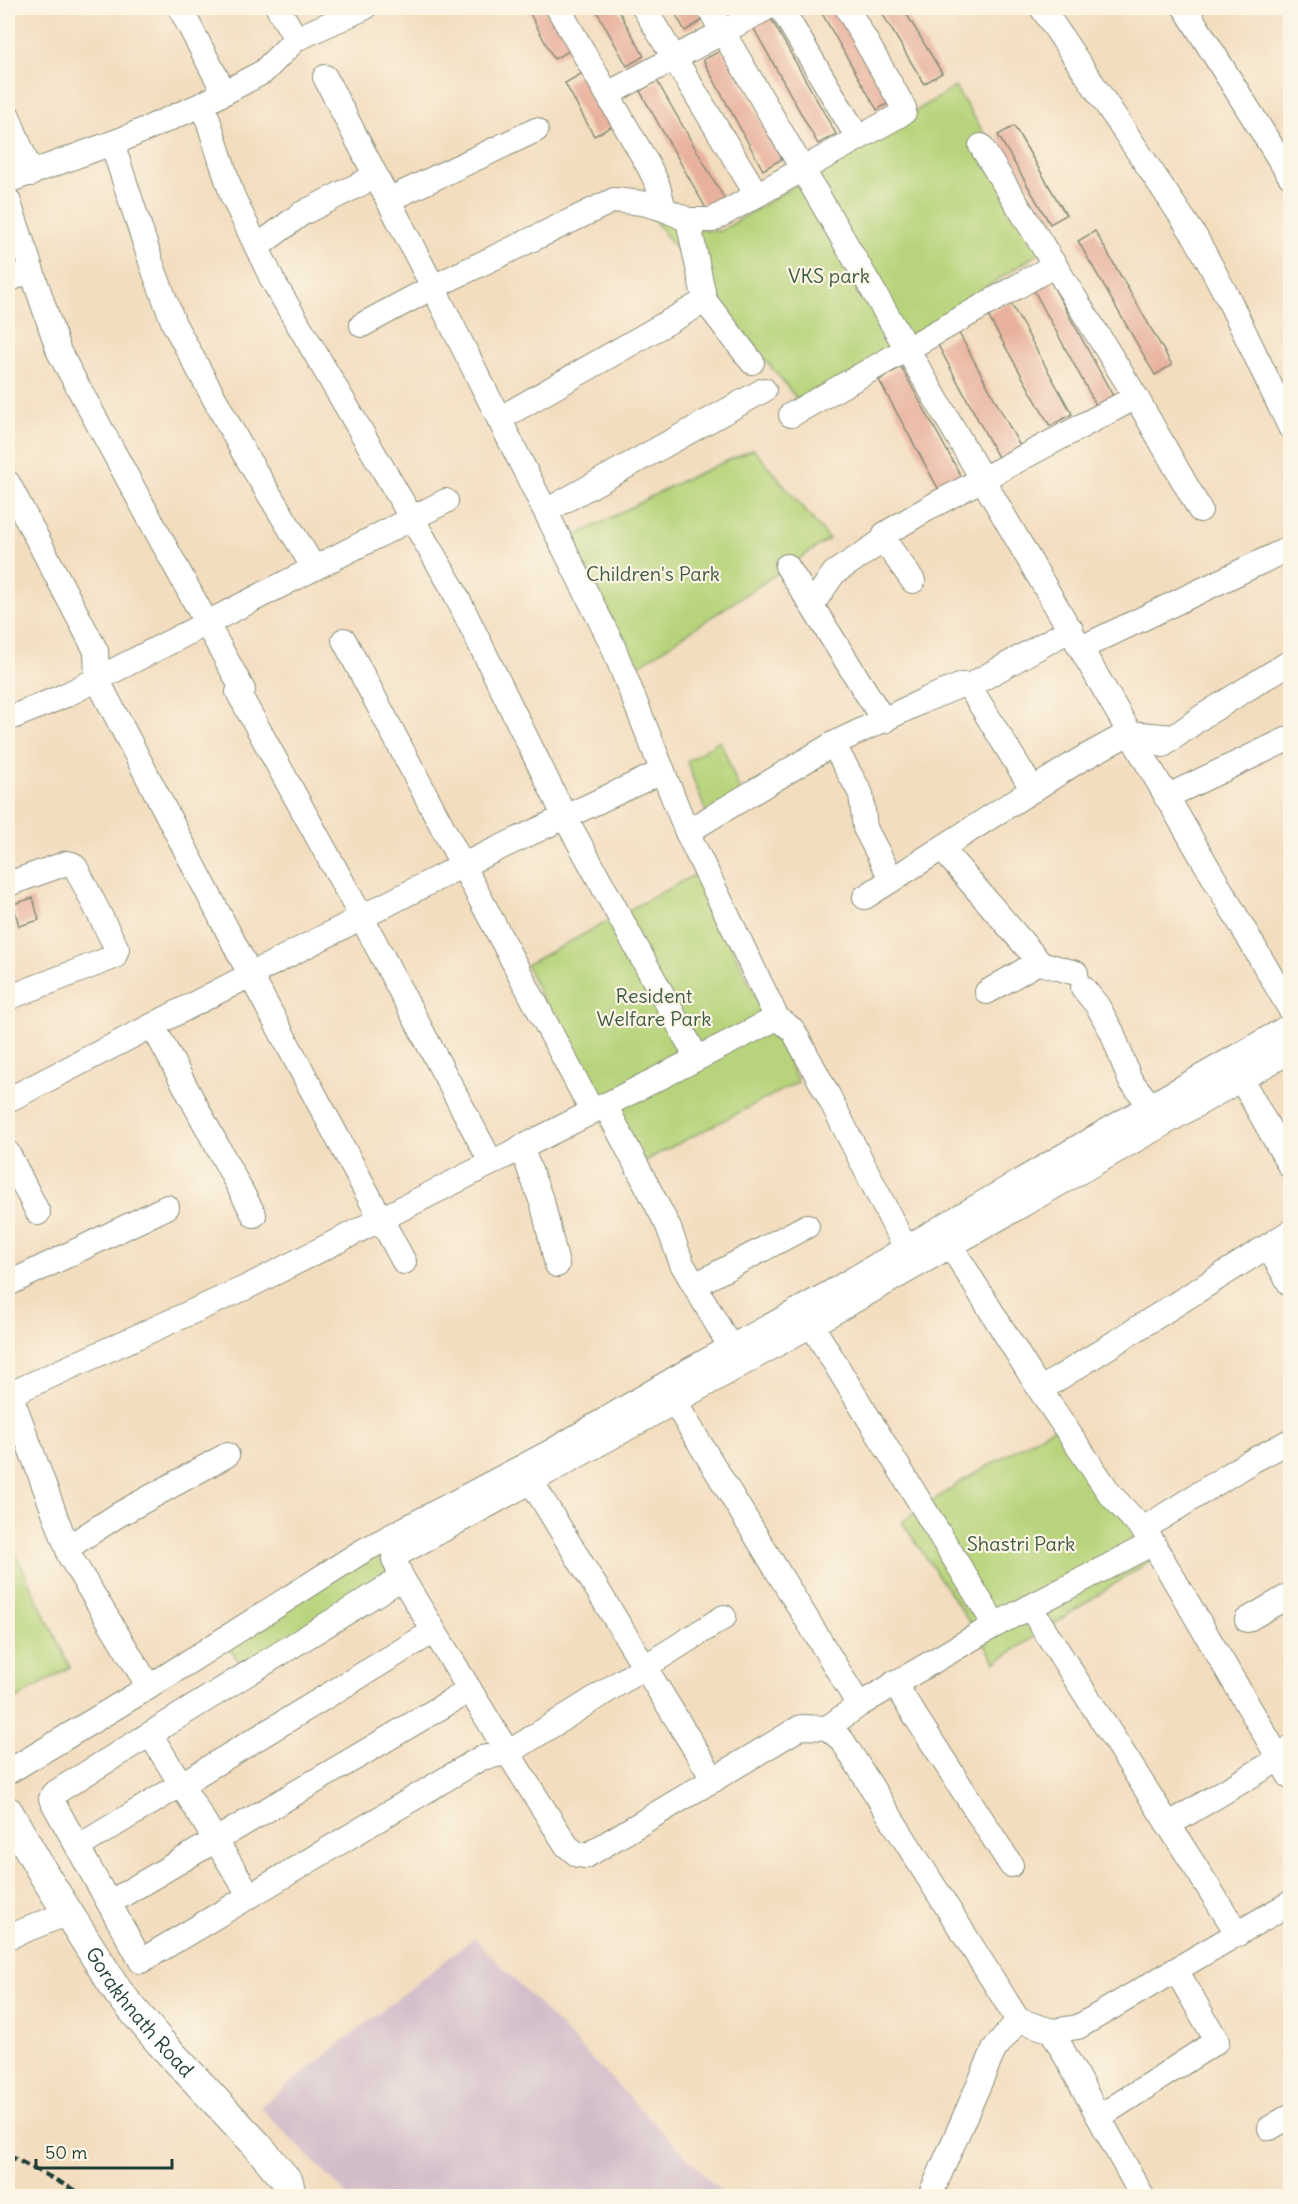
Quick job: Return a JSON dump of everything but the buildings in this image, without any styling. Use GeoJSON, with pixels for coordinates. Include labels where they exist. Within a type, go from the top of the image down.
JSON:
{"type":"FeatureCollection","features":[{"type":"Feature","properties":{"kind":"main road","name":"Gorakhnath Road"},"geometry":{"type":"LineString","coordinates":[[8,1812],[118,1992],[160,2042],[257,2145],[288,2182],[291,2196]]}},
{"type":"Feature","properties":{"kind":"street"},"geometry":{"type":"LineString","coordinates":[[180,8],[224,92]]}},
{"type":"Feature","properties":{"kind":"street"},"geometry":{"type":"LineString","coordinates":[[278,8],[296,39]]}},
{"type":"Feature","properties":{"kind":"street"},"geometry":{"type":"LineString","coordinates":[[8,181],[112,143],[203,104],[263,72],[296,39],[364,8]]}},
{"type":"Feature","properties":{"kind":"street"},"geometry":{"type":"LineString","coordinates":[[558,8],[648,165],[657,183],[664,208]]}},
{"type":"Feature","properties":{"kind":"street"},"geometry":{"type":"LineString","coordinates":[[644,8],[757,195]]}},
{"type":"Feature","properties":{"kind":"street"},"geometry":{"type":"LineString","coordinates":[[709,8],[1290,1010]]}},
{"type":"Feature","properties":{"kind":"street"},"geometry":{"type":"LineString","coordinates":[[608,94],[767,8]]}},
{"type":"Feature","properties":{"kind":"street"},"geometry":{"type":"LineString","coordinates":[[781,8],[858,138]]}},
{"type":"Feature","properties":{"kind":"street"},"geometry":{"type":"LineString","coordinates":[[362,325],[433,287],[614,200],[664,208],[688,220],[712,220],[898,116],[904,112],[904,108],[847,8]]}},
{"type":"Feature","properties":{"kind":"street"},"geometry":{"type":"LineString","coordinates":[[1041,8],[1196,238],[1228,298],[1290,427]]}},
{"type":"Feature","properties":{"kind":"street"},"geometry":{"type":"LineString","coordinates":[[1188,8],[1290,176]]}},
{"type":"Feature","properties":{"kind":"street"},"geometry":{"type":"LineString","coordinates":[[325,77],[612,644],[687,832],[777,1018],[793,1030],[906,1249]]}},
{"type":"Feature","properties":{"kind":"street"},"geometry":{"type":"LineString","coordinates":[[203,104],[232,195],[273,281],[452,587],[566,817],[697,1058]]}},
{"type":"Feature","properties":{"kind":"street"},"geometry":{"type":"LineString","coordinates":[[8,116],[31,174]]}},
{"type":"Feature","properties":{"kind":"street"},"geometry":{"type":"LineString","coordinates":[[388,200],[536,130]]}},
{"type":"Feature","properties":{"kind":"street"},"geometry":{"type":"LineString","coordinates":[[112,143],[174,324],[244,453],[314,568]]}},
{"type":"Feature","properties":{"kind":"street"},"geometry":{"type":"LineString","coordinates":[[981,146],[1056,265],[1200,510]]}},
{"type":"Feature","properties":{"kind":"street"},"geometry":{"type":"LineString","coordinates":[[257,247],[301,214],[376,176]]}},
{"type":"Feature","properties":{"kind":"street"},"geometry":{"type":"LineString","coordinates":[[8,200],[59,352],[207,623],[240,691],[491,1162]]}},
{"type":"Feature","properties":{"kind":"street"},"geometry":{"type":"LineString","coordinates":[[688,220],[705,301],[752,362]]}},
{"type":"Feature","properties":{"kind":"street"},"geometry":{"type":"LineString","coordinates":[[791,415],[1056,265]]}},
{"type":"Feature","properties":{"kind":"street"},"geometry":{"type":"LineString","coordinates":[[8,280],[30,271]]}},
{"type":"Feature","properties":{"kind":"street"},"geometry":{"type":"LineString","coordinates":[[499,419],[705,301]]}},
{"type":"Feature","properties":{"kind":"street"},"geometry":{"type":"LineString","coordinates":[[546,511],[764,390]]}},
{"type":"Feature","properties":{"kind":"street"},"geometry":{"type":"LineString","coordinates":[[913,581],[884,540],[885,534],[1136,398]]}},
{"type":"Feature","properties":{"kind":"street"},"geometry":{"type":"LineString","coordinates":[[8,483],[96,651],[97,679],[251,976],[404,1262]]}},
{"type":"Feature","properties":{"kind":"street"},"geometry":{"type":"LineString","coordinates":[[8,718],[66,695],[446,501]]}},
{"type":"Feature","properties":{"kind":"street"},"geometry":{"type":"LineString","coordinates":[[812,605],[834,573],[884,540]]}},
{"type":"Feature","properties":{"kind":"street"},"geometry":{"type":"LineString","coordinates":[[687,832],[832,744],[927,699],[962,685],[969,686],[1290,548]]}},
{"type":"Feature","properties":{"kind":"street"},"geometry":{"type":"LineString","coordinates":[[788,566],[884,721]]}},
{"type":"Feature","properties":{"kind":"street"},"geometry":{"type":"LineString","coordinates":[[344,640],[461,866],[598,1108],[665,1220],[682,1264],[731,1348]]}},
{"type":"Feature","properties":{"kind":"street"},"geometry":{"type":"LineString","coordinates":[[1144,759],[1203,716],[1290,662]]}},
{"type":"Feature","properties":{"kind":"street"},"geometry":{"type":"LineString","coordinates":[[969,686],[1033,789]]}},
{"type":"Feature","properties":{"kind":"street"},"geometry":{"type":"LineString","coordinates":[[865,897],[1078,761],[1129,733],[1174,737]]}},
{"type":"Feature","properties":{"kind":"street"},"geometry":{"type":"LineString","coordinates":[[1166,797],[1290,738]]}},
{"type":"Feature","properties":{"kind":"street"},"geometry":{"type":"LineString","coordinates":[[832,744],[861,794],[866,828],[892,880]]}},
{"type":"Feature","properties":{"kind":"street"},"geometry":{"type":"LineString","coordinates":[[8,1100],[461,866],[663,771]]}},
{"type":"Feature","properties":{"kind":"street"},"geometry":{"type":"LineString","coordinates":[[942,849],[1035,955],[1036,962]]}},
{"type":"Feature","properties":{"kind":"street"},"geometry":{"type":"LineString","coordinates":[[8,884],[67,863],[72,864],[117,949],[114,957],[8,998]]}},
{"type":"Feature","properties":{"kind":"street"},"geometry":{"type":"LineString","coordinates":[[1036,962],[1080,981],[1112,1032],[1130,1080],[1151,1106]]}},
{"type":"Feature","properties":{"kind":"street"},"geometry":{"type":"LineString","coordinates":[[987,992],[1036,962]]}},
{"type":"Feature","properties":{"kind":"street"},"geometry":{"type":"LineString","coordinates":[[149,1687],[69,1555],[9,1394],[247,1287],[777,1018]]}},
{"type":"Feature","properties":{"kind":"street"},"geometry":{"type":"LineString","coordinates":[[153,1026],[254,1215]]}},
{"type":"Feature","properties":{"kind":"street"},"geometry":{"type":"LineString","coordinates":[[1290,1026],[1151,1106],[811,1324],[400,1553],[394,1559],[402,1578],[508,1753],[567,1846],[578,1855],[586,1856],[801,1727],[827,1728],[842,1740],[1018,2020],[1052,2031],[1078,2027],[1290,1903]]}},
{"type":"Feature","properties":{"kind":"street"},"geometry":{"type":"LineString","coordinates":[[8,1772],[149,1687],[360,1552],[552,1451],[906,1249],[945,1237],[1290,1051]]}},
{"type":"Feature","properties":{"kind":"street"},"geometry":{"type":"LineString","coordinates":[[1241,1079],[1290,1166]]}},
{"type":"Feature","properties":{"kind":"street"},"geometry":{"type":"LineString","coordinates":[[521,1147],[543,1205],[557,1265]]}},
{"type":"Feature","properties":{"kind":"street"},"geometry":{"type":"LineString","coordinates":[[8,1153],[38,1213]]}},
{"type":"Feature","properties":{"kind":"street"},"geometry":{"type":"LineString","coordinates":[[8,1284],[167,1208]]}},
{"type":"Feature","properties":{"kind":"street"},"geometry":{"type":"LineString","coordinates":[[695,1285],[807,1226]]}},
{"type":"Feature","properties":{"kind":"street"},"geometry":{"type":"LineString","coordinates":[[1040,1390],[1290,1232]]}},
{"type":"Feature","properties":{"kind":"street"},"geometry":{"type":"LineString","coordinates":[[945,1237],[1040,1390],[1110,1494],[1148,1536],[1287,1761],[1168,1825]]}},
{"type":"Feature","properties":{"kind":"street"},"geometry":{"type":"LineString","coordinates":[[1268,1247],[1290,1284]]}},
{"type":"Feature","properties":{"kind":"street"},"geometry":{"type":"LineString","coordinates":[[811,1324],[995,1624]]}},
{"type":"Feature","properties":{"kind":"street"},"geometry":{"type":"LineString","coordinates":[[674,1401],[859,1705]]}},
{"type":"Feature","properties":{"kind":"street"},"geometry":{"type":"LineString","coordinates":[[827,1728],[894,1683],[995,1624],[1030,1607],[1148,1536],[1250,1462],[1290,1441]]}},
{"type":"Feature","properties":{"kind":"street"},"geometry":{"type":"LineString","coordinates":[[69,1550],[70,1546],[118,1515],[227,1455]]}},
{"type":"Feature","properties":{"kind":"street"},"geometry":{"type":"LineString","coordinates":[[531,1481],[714,1780]]}},
{"type":"Feature","properties":{"kind":"street"},"geometry":{"type":"LineString","coordinates":[[141,1961],[51,1796],[402,1578]]}},
{"type":"Feature","properties":{"kind":"street"},"geometry":{"type":"LineString","coordinates":[[1247,1620],[1290,1595]]}},
{"type":"Feature","properties":{"kind":"street"},"geometry":{"type":"LineString","coordinates":[[1030,1607],[1238,1934]]}},
{"type":"Feature","properties":{"kind":"street"},"geometry":{"type":"LineString","coordinates":[[111,1980],[481,1758],[508,1753],[724,1617]]}},
{"type":"Feature","properties":{"kind":"street"},"geometry":{"type":"LineString","coordinates":[[78,1847],[434,1631]]}},
{"type":"Feature","properties":{"kind":"street"},"geometry":{"type":"LineString","coordinates":[[894,1683],[1011,1865]]}},
{"type":"Feature","properties":{"kind":"street"},"geometry":{"type":"LineString","coordinates":[[109,1903],[470,1690]]}},
{"type":"Feature","properties":{"kind":"street"},"geometry":{"type":"LineString","coordinates":[[150,1734],[250,1896]]}},
{"type":"Feature","properties":{"kind":"street"},"geometry":{"type":"LineString","coordinates":[[8,1937],[68,1913]]}},
{"type":"Feature","properties":{"kind":"street"},"geometry":{"type":"LineString","coordinates":[[1099,2117],[1217,2041],[1176,1970]]}},
{"type":"Feature","properties":{"kind":"street"},"geometry":{"type":"LineString","coordinates":[[930,2196],[994,2050],[1018,2020]]}},
{"type":"Feature","properties":{"kind":"street"},"geometry":{"type":"LineString","coordinates":[[1052,2031],[1142,2196]]}},
{"type":"Feature","properties":{"kind":"shaded area"},"geometry":{"type":"Polygon","coordinates":[[[474,1938],[725,2196],[348,2196],[260,2107],[474,1938]]]}},
{"type":"Feature","properties":{"kind":"green space","name":"VKS park"},"geometry":{"type":"Polygon","coordinates":[[[955,87],[1053,244],[803,406],[693,271],[646,209],[693,230],[721,231],[955,87]]]}},
{"type":"Feature","properties":{"kind":"green space","name":"Children's Park"},"geometry":{"type":"Polygon","coordinates":[[[754,449],[829,539],[624,675],[562,543],[681,481],[754,449]]]}},
{"type":"Feature","properties":{"kind":"green space"},"geometry":{"type":"Polygon","coordinates":[[[720,740],[749,814],[712,828],[687,762],[720,740]]]}},
{"type":"Feature","properties":{"kind":"green space","name":"Resident Welfare Park"},"geometry":{"type":"Polygon","coordinates":[[[696,874],[798,1082],[625,1171],[526,965],[696,874]]]}},
{"type":"Feature","properties":{"kind":"green space","name":"Shastri Park"},"geometry":{"type":"Polygon","coordinates":[[[1062,1423],[1160,1554],[996,1662],[902,1522],[959,1483],[1062,1423]]]}},
{"type":"Feature","properties":{"kind":"green space"},"geometry":{"type":"Polygon","coordinates":[[[8,1539],[70,1667],[8,1704],[8,1539]]]}},
{"type":"Feature","properties":{"kind":"green space"},"geometry":{"type":"Polygon","coordinates":[[[374,1547],[390,1576],[243,1667],[224,1641],[374,1547]]]}},
{"type":"Feature","properties":{"kind":"railway"},"geometry":{"type":"LineString","coordinates":[[8,2155],[86,2196]]}}]}
